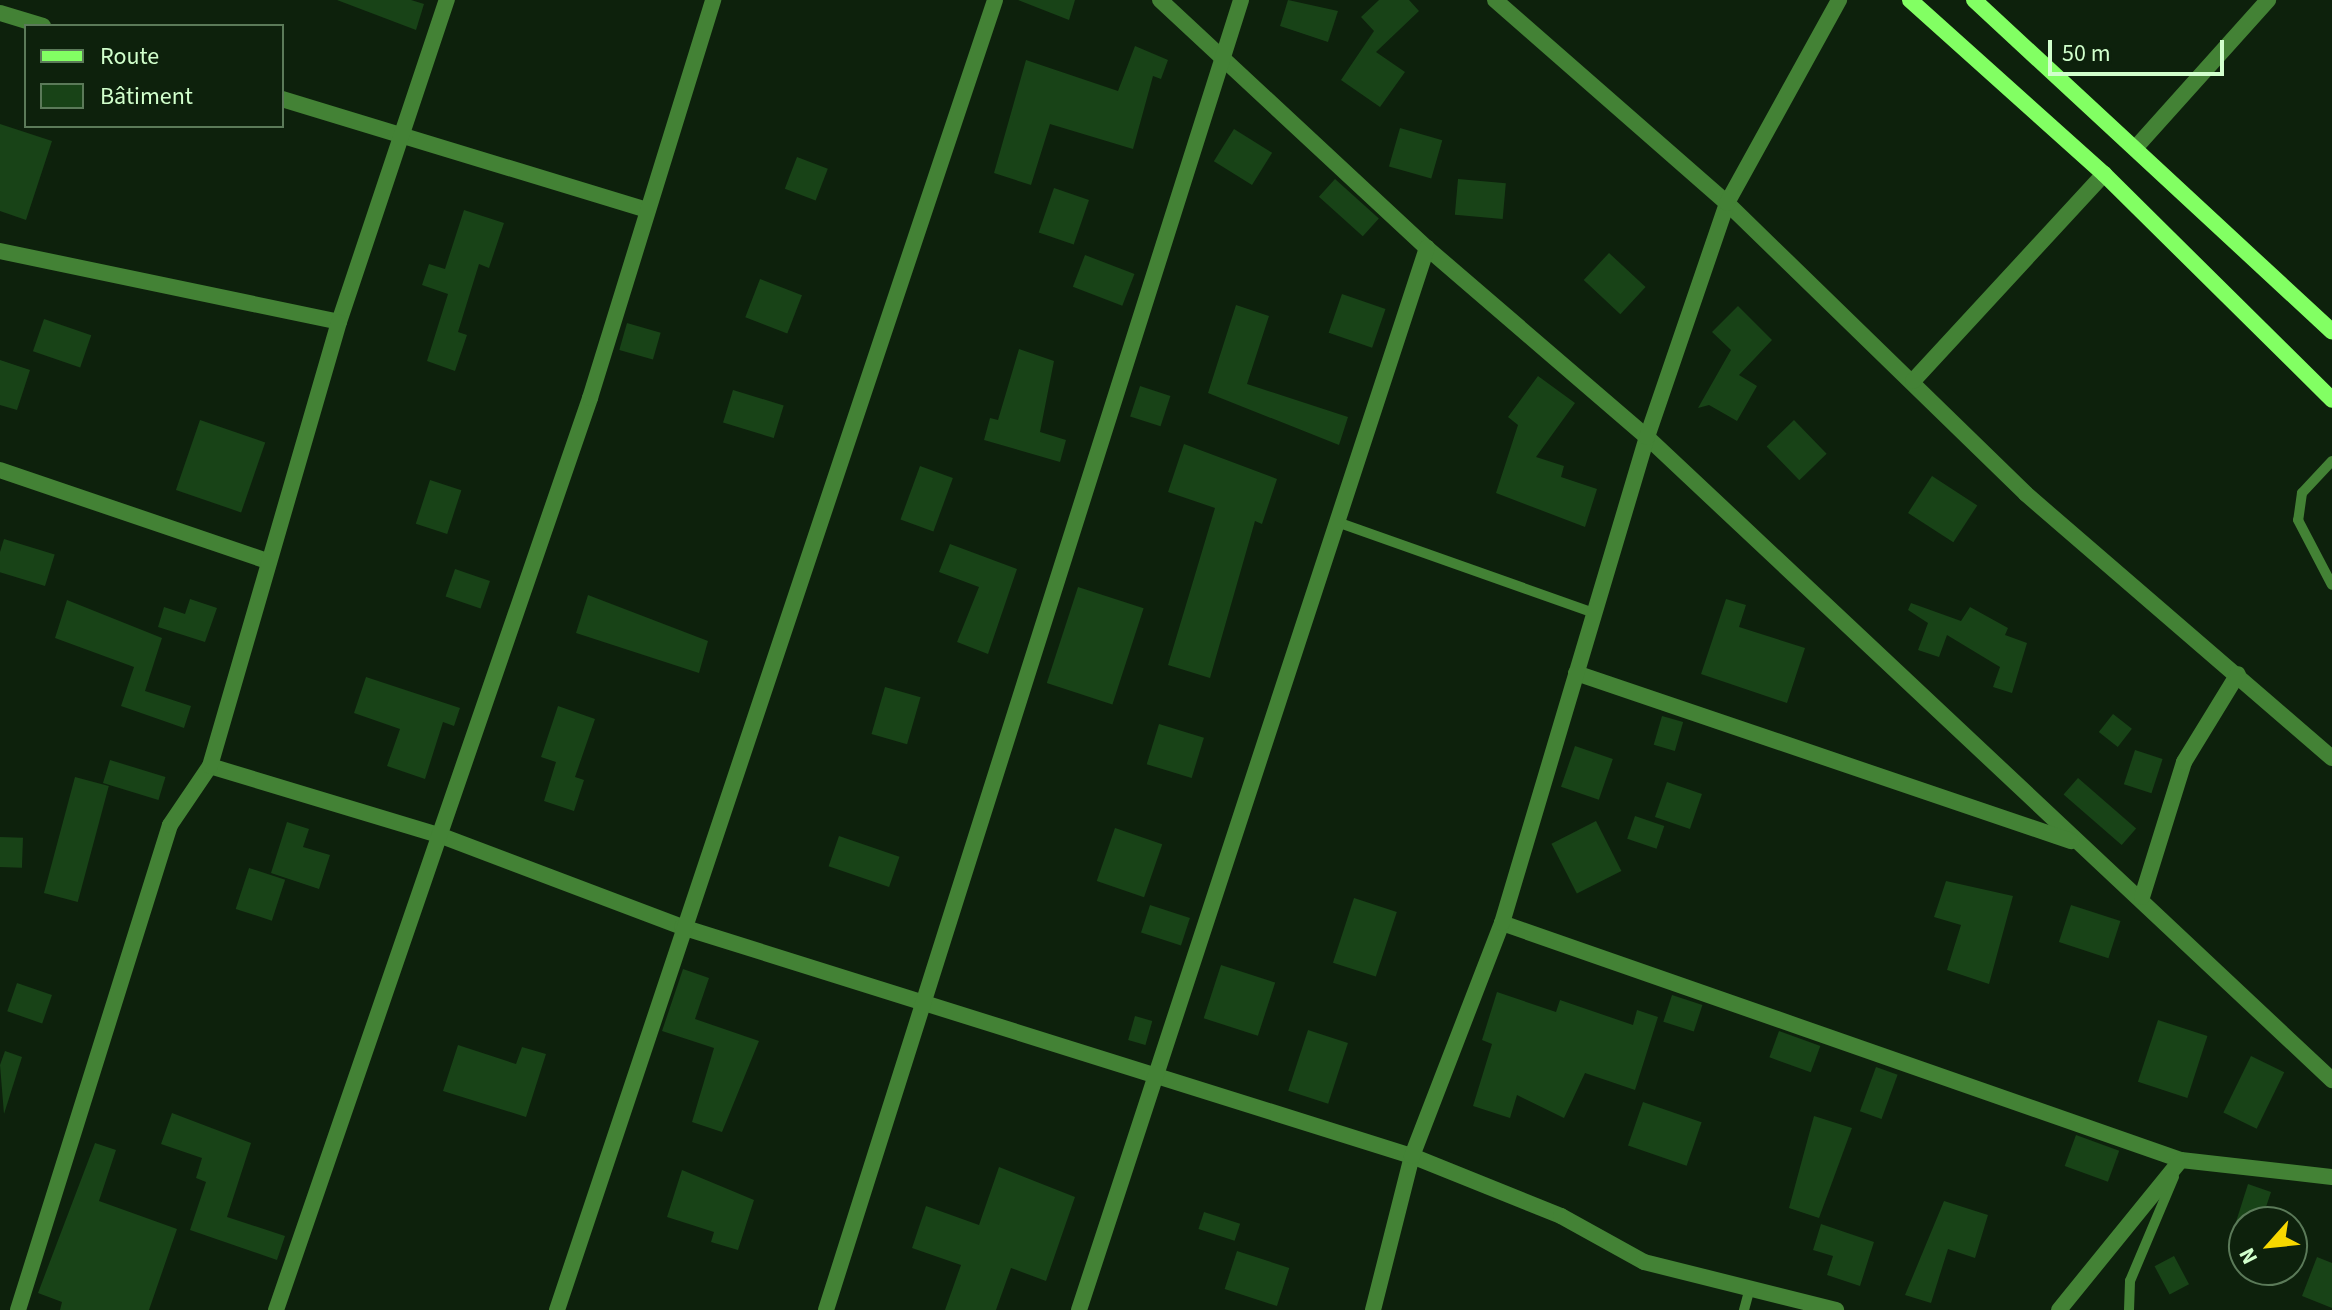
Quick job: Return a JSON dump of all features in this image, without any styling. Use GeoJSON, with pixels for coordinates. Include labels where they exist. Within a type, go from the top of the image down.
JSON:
{"type":"FeatureCollection","features":[{"type":"Feature","properties":{"kind":"main road"},"geometry":{"type":"LineString","coordinates":[[1910,0],[2104,174],[2332,400]]}},
{"type":"Feature","properties":{"kind":"main road"},"geometry":{"type":"LineString","coordinates":[[1974,0],[2138,145],[2332,331]]}},
{"type":"Feature","properties":{"kind":"street"},"geometry":{"type":"LineString","coordinates":[[18,1310],[170,825],[210,766],[339,322],[398,135],[447,0]]}},
{"type":"Feature","properties":{"kind":"street"},"geometry":{"type":"LineString","coordinates":[[276,1310],[648,210],[713,0]]}},
{"type":"Feature","properties":{"kind":"street"},"geometry":{"type":"LineString","coordinates":[[557,1310],[682,927],[995,0]]}},
{"type":"Feature","properties":{"kind":"street"},"geometry":{"type":"LineString","coordinates":[[1160,0],[1427,248],[1647,437],[2075,843],[2142,897],[2332,1080]]}},
{"type":"Feature","properties":{"kind":"street"},"geometry":{"type":"LineString","coordinates":[[826,1310],[1217,56],[1241,0]]}},
{"type":"Feature","properties":{"kind":"street"},"geometry":{"type":"LineString","coordinates":[[1495,0],[1727,203],[2026,494],[2332,758]]}},
{"type":"Feature","properties":{"kind":"street"},"geometry":{"type":"LineString","coordinates":[[1373,1310],[1412,1156],[1502,923],[1647,437],[1727,203],[1839,0]]}},
{"type":"Feature","properties":{"kind":"street"},"geometry":{"type":"LineString","coordinates":[[2138,145],[2268,0]]}},
{"type":"Feature","properties":{"kind":"street"},"geometry":{"type":"LineString","coordinates":[[0,13],[36,24]]}},
{"type":"Feature","properties":{"kind":"street"},"geometry":{"type":"LineString","coordinates":[[284,100],[648,210]]}},
{"type":"Feature","properties":{"kind":"street"},"geometry":{"type":"LineString","coordinates":[[1913,381],[2104,174]]}},
{"type":"Feature","properties":{"kind":"street"},"geometry":{"type":"LineString","coordinates":[[1079,1310],[1159,1077],[1427,248]]}},
{"type":"Feature","properties":{"kind":"street"},"geometry":{"type":"LineString","coordinates":[[0,251],[339,322]]}},
{"type":"Feature","properties":{"kind":"street"},"geometry":{"type":"LineString","coordinates":[[0,470],[268,561]]}},
{"type":"Feature","properties":{"kind":"street"},"geometry":{"type":"LineString","coordinates":[[1576,673],[2075,843]]}},
{"type":"Feature","properties":{"kind":"street"},"geometry":{"type":"LineString","coordinates":[[2142,897],[2184,762],[2238,674]]}},
{"type":"Feature","properties":{"kind":"street"},"geometry":{"type":"LineString","coordinates":[[210,766],[439,835],[682,927],[1412,1156],[1561,1216],[1644,1262],[1836,1310]]}},
{"type":"Feature","properties":{"kind":"street"},"geometry":{"type":"LineString","coordinates":[[1502,923],[2181,1160],[2332,1177]]}},
{"type":"Feature","properties":{"kind":"street"},"geometry":{"type":"LineString","coordinates":[[2059,1310],[2181,1160]]}},
{"type":"Feature","properties":{"kind":"lane"},"geometry":{"type":"LineString","coordinates":[[2332,461],[2302,493],[2298,520],[2332,585]]}},
{"type":"Feature","properties":{"kind":"lane"},"geometry":{"type":"LineString","coordinates":[[1337,522],[1594,613]]}},
{"type":"Feature","properties":{"kind":"lane"},"geometry":{"type":"LineString","coordinates":[[2129,1310],[2130,1281],[2181,1160]]}},
{"type":"Feature","properties":{"kind":"lane"},"geometry":{"type":"LineString","coordinates":[[1744,1310],[1750,1288]]}},
{"type":"Feature","properties":{"kind":"building"},"geometry":{"type":"Polygon","coordinates":[[[337,0],[411,0],[424,4],[416,30],[337,0]]]}},
{"type":"Feature","properties":{"kind":"building"},"geometry":{"type":"Polygon","coordinates":[[[1018,0],[1075,0],[1069,20],[1018,0]]]}},
{"type":"Feature","properties":{"kind":"building"},"geometry":{"type":"Polygon","coordinates":[[[1288,0],[1338,11],[1328,42],[1280,26],[1288,0]]]}},
{"type":"Feature","properties":{"kind":"building"},"geometry":{"type":"Polygon","coordinates":[[[1379,0],[1409,0],[1419,11],[1376,52],[1405,72],[1380,107],[1341,80],[1374,31],[1361,17],[1379,0]]]}},
{"type":"Feature","properties":{"kind":"building"},"geometry":{"type":"Polygon","coordinates":[[[1135,46],[1168,60],[1161,79],[1153,76],[1133,149],[1050,124],[1031,185],[994,173],[1026,60],[1118,91],[1135,46]]]}},
{"type":"Feature","properties":{"kind":"building"},"geometry":{"type":"Polygon","coordinates":[[[0,124],[52,141],[26,220],[0,211],[0,124]]]}},
{"type":"Feature","properties":{"kind":"building"},"geometry":{"type":"Polygon","coordinates":[[[1400,128],[1442,140],[1431,179],[1389,166],[1400,128]]]}},
{"type":"Feature","properties":{"kind":"building"},"geometry":{"type":"Polygon","coordinates":[[[1234,129],[1272,153],[1252,185],[1214,161],[1234,129]]]}},
{"type":"Feature","properties":{"kind":"building"},"geometry":{"type":"Polygon","coordinates":[[[797,157],[828,169],[816,201],[785,189],[797,157]]]}},
{"type":"Feature","properties":{"kind":"building"},"geometry":{"type":"Polygon","coordinates":[[[1335,179],[1379,218],[1363,236],[1319,197],[1335,179]]]}},
{"type":"Feature","properties":{"kind":"building"},"geometry":{"type":"Polygon","coordinates":[[[1458,179],[1506,183],[1503,219],[1455,215],[1458,179]]]}},
{"type":"Feature","properties":{"kind":"building"},"geometry":{"type":"Polygon","coordinates":[[[1054,188],[1089,200],[1074,244],[1039,232],[1054,188]]]}},
{"type":"Feature","properties":{"kind":"building"},"geometry":{"type":"Polygon","coordinates":[[[464,210],[504,223],[489,268],[479,264],[458,332],[467,335],[455,371],[427,361],[448,294],[422,285],[429,264],[445,269],[464,210]]]}},
{"type":"Feature","properties":{"kind":"building"},"geometry":{"type":"Polygon","coordinates":[[[1609,253],[1646,287],[1620,314],[1584,280],[1609,253]]]}},
{"type":"Feature","properties":{"kind":"building"},"geometry":{"type":"Polygon","coordinates":[[[1085,255],[1134,274],[1122,306],[1073,287],[1085,255]]]}},
{"type":"Feature","properties":{"kind":"building"},"geometry":{"type":"Polygon","coordinates":[[[760,279],[802,295],[787,333],[745,317],[760,279]]]}},
{"type":"Feature","properties":{"kind":"building"},"geometry":{"type":"Polygon","coordinates":[[[1342,294],[1385,309],[1372,348],[1329,333],[1342,294]]]}},
{"type":"Feature","properties":{"kind":"building"},"geometry":{"type":"Polygon","coordinates":[[[1236,305],[1269,316],[1247,384],[1348,417],[1339,445],[1208,393],[1236,305]]]}},
{"type":"Feature","properties":{"kind":"building"},"geometry":{"type":"Polygon","coordinates":[[[1738,306],[1772,340],[1739,375],[1757,386],[1737,421],[1709,405],[1698,408],[1731,350],[1712,332],[1738,306]]]}},
{"type":"Feature","properties":{"kind":"building"},"geometry":{"type":"Polygon","coordinates":[[[44,319],[91,335],[80,367],[33,351],[44,319]]]}},
{"type":"Feature","properties":{"kind":"building"},"geometry":{"type":"Polygon","coordinates":[[[627,323],[661,333],[653,360],[619,350],[627,323]]]}},
{"type":"Feature","properties":{"kind":"building"},"geometry":{"type":"Polygon","coordinates":[[[1019,349],[1054,361],[1040,432],[1066,440],[1060,462],[984,440],[990,418],[998,420],[1019,349]]]}},
{"type":"Feature","properties":{"kind":"building"},"geometry":{"type":"Polygon","coordinates":[[[0,360],[30,370],[17,410],[0,405],[0,360]]]}},
{"type":"Feature","properties":{"kind":"building"},"geometry":{"type":"Polygon","coordinates":[[[1538,376],[1575,403],[1536,457],[1564,466],[1561,477],[1597,489],[1585,527],[1496,493],[1518,425],[1508,417],[1538,376]]]}},
{"type":"Feature","properties":{"kind":"building"},"geometry":{"type":"Polygon","coordinates":[[[1140,386],[1170,396],[1161,426],[1130,416],[1140,386]]]}},
{"type":"Feature","properties":{"kind":"building"},"geometry":{"type":"Polygon","coordinates":[[[733,390],[784,405],[774,438],[723,423],[733,390]]]}},
{"type":"Feature","properties":{"kind":"building"},"geometry":{"type":"Polygon","coordinates":[[[200,420],[265,442],[241,512],[176,490],[200,420]]]}},
{"type":"Feature","properties":{"kind":"building"},"geometry":{"type":"Polygon","coordinates":[[[1794,420],[1827,454],[1799,480],[1767,446],[1794,420]]]}},
{"type":"Feature","properties":{"kind":"building"},"geometry":{"type":"Polygon","coordinates":[[[1184,444],[1277,479],[1262,524],[1255,521],[1210,678],[1168,665],[1215,508],[1168,492],[1184,444]]]}},
{"type":"Feature","properties":{"kind":"building"},"geometry":{"type":"Polygon","coordinates":[[[920,466],[953,478],[933,532],[901,520],[920,466]]]}},
{"type":"Feature","properties":{"kind":"building"},"geometry":{"type":"Polygon","coordinates":[[[1932,476],[1977,505],[1953,542],[1908,513],[1932,476]]]}},
{"type":"Feature","properties":{"kind":"building"},"geometry":{"type":"Polygon","coordinates":[[[430,480],[461,490],[447,534],[416,524],[430,480]]]}},
{"type":"Feature","properties":{"kind":"building"},"geometry":{"type":"Polygon","coordinates":[[[4,539],[55,554],[45,586],[0,572],[0,552],[4,539]]]}},
{"type":"Feature","properties":{"kind":"building"},"geometry":{"type":"Polygon","coordinates":[[[950,544],[1017,569],[988,654],[957,642],[979,587],[939,572],[950,544]]]}},
{"type":"Feature","properties":{"kind":"building"},"geometry":{"type":"Polygon","coordinates":[[[455,569],[490,581],[481,608],[446,596],[455,569]]]}},
{"type":"Feature","properties":{"kind":"building"},"geometry":{"type":"Polygon","coordinates":[[[1078,587],[1144,608],[1112,704],[1047,683],[1078,587]]]}},
{"type":"Feature","properties":{"kind":"building"},"geometry":{"type":"Polygon","coordinates":[[[588,595],[708,641],[699,673],[576,633],[588,595]]]}},
{"type":"Feature","properties":{"kind":"building"},"geometry":{"type":"Polygon","coordinates":[[[190,599],[217,608],[205,642],[158,627],[164,607],[185,614],[190,599]]]}},
{"type":"Feature","properties":{"kind":"building"},"geometry":{"type":"Polygon","coordinates":[[[1726,599],[1746,605],[1739,627],[1805,648],[1787,703],[1701,674],[1726,599]]]}},
{"type":"Feature","properties":{"kind":"building"},"geometry":{"type":"Polygon","coordinates":[[[67,600],[162,638],[145,691],[191,706],[184,728],[121,706],[134,667],[55,638],[67,600]]]}},
{"type":"Feature","properties":{"kind":"building"},"geometry":{"type":"Polygon","coordinates":[[[1911,603],[1961,621],[1970,607],[2008,628],[2005,635],[2027,643],[2012,693],[1993,687],[2000,667],[1947,635],[1939,657],[1918,650],[1928,623],[1908,610],[1911,603]]]}},
{"type":"Feature","properties":{"kind":"building"},"geometry":{"type":"Polygon","coordinates":[[[366,677],[460,708],[454,726],[443,722],[425,779],[387,766],[400,729],[354,713],[366,677]]]}},
{"type":"Feature","properties":{"kind":"building"},"geometry":{"type":"Polygon","coordinates":[[[885,687],[921,697],[907,744],[871,734],[885,687]]]}},
{"type":"Feature","properties":{"kind":"building"},"geometry":{"type":"Polygon","coordinates":[[[558,706],[595,719],[575,777],[584,780],[574,811],[544,801],[556,762],[541,757],[558,706]]]}},
{"type":"Feature","properties":{"kind":"building"},"geometry":{"type":"Polygon","coordinates":[[[2113,714],[2132,729],[2118,747],[2099,732],[2113,714]]]}},
{"type":"Feature","properties":{"kind":"building"},"geometry":{"type":"Polygon","coordinates":[[[1662,716],[1683,722],[1675,751],[1654,745],[1662,716]]]}},
{"type":"Feature","properties":{"kind":"building"},"geometry":{"type":"Polygon","coordinates":[[[1159,724],[1204,738],[1192,778],[1147,764],[1159,724]]]}},
{"type":"Feature","properties":{"kind":"building"},"geometry":{"type":"Polygon","coordinates":[[[1575,746],[1613,759],[1599,800],[1561,787],[1575,746]]]}},
{"type":"Feature","properties":{"kind":"building"},"geometry":{"type":"Polygon","coordinates":[[[2135,750],[2163,759],[2151,793],[2124,784],[2135,750]]]}},
{"type":"Feature","properties":{"kind":"building"},"geometry":{"type":"Polygon","coordinates":[[[110,760],[165,777],[158,800],[103,783],[110,760]]]}},
{"type":"Feature","properties":{"kind":"building"},"geometry":{"type":"Polygon","coordinates":[[[75,777],[109,786],[78,902],[44,893],[75,777]]]}},
{"type":"Feature","properties":{"kind":"building"},"geometry":{"type":"Polygon","coordinates":[[[2078,778],[2136,829],[2122,845],[2064,795],[2078,778]]]}},
{"type":"Feature","properties":{"kind":"building"},"geometry":{"type":"Polygon","coordinates":[[[1667,782],[1702,794],[1690,829],[1655,817],[1667,782]]]}},
{"type":"Feature","properties":{"kind":"building"},"geometry":{"type":"Polygon","coordinates":[[[1635,816],[1664,826],[1656,849],[1627,839],[1635,816]]]}},
{"type":"Feature","properties":{"kind":"building"},"geometry":{"type":"Polygon","coordinates":[[[1596,821],[1621,871],[1577,894],[1551,844],[1596,821]]]}},
{"type":"Feature","properties":{"kind":"building"},"geometry":{"type":"Polygon","coordinates":[[[287,822],[309,829],[303,847],[330,855],[319,889],[271,873],[287,822]]]}},
{"type":"Feature","properties":{"kind":"building"},"geometry":{"type":"Polygon","coordinates":[[[1115,828],[1162,844],[1144,897],[1097,881],[1115,828]]]}},
{"type":"Feature","properties":{"kind":"building"},"geometry":{"type":"Polygon","coordinates":[[[839,836],[900,857],[889,887],[829,866],[839,836]]]}},
{"type":"Feature","properties":{"kind":"building"},"geometry":{"type":"Polygon","coordinates":[[[0,837],[23,838],[22,868],[0,867],[0,837]]]}},
{"type":"Feature","properties":{"kind":"building"},"geometry":{"type":"Polygon","coordinates":[[[249,868],[285,880],[272,921],[236,909],[249,868]]]}},
{"type":"Feature","properties":{"kind":"building"},"geometry":{"type":"Polygon","coordinates":[[[1946,881],[2013,896],[1989,984],[1947,970],[1961,925],[1934,917],[1946,881]]]}},
{"type":"Feature","properties":{"kind":"building"},"geometry":{"type":"Polygon","coordinates":[[[1354,898],[1397,912],[1376,977],[1333,963],[1354,898]]]}},
{"type":"Feature","properties":{"kind":"building"},"geometry":{"type":"Polygon","coordinates":[[[1150,905],[1190,918],[1181,946],[1141,933],[1150,905]]]}},
{"type":"Feature","properties":{"kind":"building"},"geometry":{"type":"Polygon","coordinates":[[[2071,905],[2120,921],[2108,958],[2059,942],[2071,905]]]}},
{"type":"Feature","properties":{"kind":"building"},"geometry":{"type":"Polygon","coordinates":[[[1221,965],[1275,983],[1258,1036],[1204,1018],[1221,965]]]}},
{"type":"Feature","properties":{"kind":"building"},"geometry":{"type":"Polygon","coordinates":[[[683,969],[709,978],[695,1019],[759,1041],[722,1132],[692,1122],[714,1048],[662,1031],[683,969]]]}},
{"type":"Feature","properties":{"kind":"building"},"geometry":{"type":"Polygon","coordinates":[[[17,983],[52,995],[42,1023],[7,1011],[17,983]]]}},
{"type":"Feature","properties":{"kind":"building"},"geometry":{"type":"Polygon","coordinates":[[[1497,992],[1556,1012],[1560,1000],[1633,1025],[1637,1010],[1658,1017],[1635,1090],[1585,1073],[1564,1118],[1517,1095],[1510,1118],[1473,1106],[1492,1044],[1482,1040],[1497,992]]]}},
{"type":"Feature","properties":{"kind":"building"},"geometry":{"type":"Polygon","coordinates":[[[1672,995],[1702,1005],[1694,1032],[1663,1022],[1672,995]]]}},
{"type":"Feature","properties":{"kind":"building"},"geometry":{"type":"Polygon","coordinates":[[[1135,1016],[1152,1021],[1145,1045],[1128,1040],[1135,1016]]]}},
{"type":"Feature","properties":{"kind":"building"},"geometry":{"type":"Polygon","coordinates":[[[2158,1020],[2207,1036],[2187,1098],[2138,1082],[2158,1020]]]}},
{"type":"Feature","properties":{"kind":"building"},"geometry":{"type":"Polygon","coordinates":[[[1308,1030],[1348,1043],[1328,1104],[1288,1091],[1308,1030]]]}},
{"type":"Feature","properties":{"kind":"building"},"geometry":{"type":"Polygon","coordinates":[[[1779,1031],[1820,1046],[1811,1072],[1769,1057],[1779,1031]]]}},
{"type":"Feature","properties":{"kind":"building"},"geometry":{"type":"Polygon","coordinates":[[[458,1045],[516,1064],[522,1047],[546,1054],[526,1117],[443,1091],[458,1045]]]}},
{"type":"Feature","properties":{"kind":"building"},"geometry":{"type":"Polygon","coordinates":[[[5,1051],[22,1057],[4,1114],[0,1065],[5,1051]]]}},
{"type":"Feature","properties":{"kind":"building"},"geometry":{"type":"Polygon","coordinates":[[[2251,1056],[2284,1072],[2257,1129],[2223,1113],[2251,1056]]]}},
{"type":"Feature","properties":{"kind":"building"},"geometry":{"type":"Polygon","coordinates":[[[1876,1067],[1898,1075],[1882,1119],[1860,1111],[1876,1067]]]}},
{"type":"Feature","properties":{"kind":"building"},"geometry":{"type":"Polygon","coordinates":[[[1643,1102],[1702,1122],[1687,1166],[1628,1145],[1643,1102]]]}},
{"type":"Feature","properties":{"kind":"building"},"geometry":{"type":"Polygon","coordinates":[[[172,1113],[251,1143],[227,1217],[285,1236],[277,1260],[190,1230],[206,1182],[196,1178],[202,1158],[161,1144],[172,1113]]]}},
{"type":"Feature","properties":{"kind":"building"},"geometry":{"type":"Polygon","coordinates":[[[1814,1116],[1852,1128],[1819,1218],[1789,1208],[1814,1116]]]}},
{"type":"Feature","properties":{"kind":"building"},"geometry":{"type":"Polygon","coordinates":[[[2076,1135],[2119,1151],[2108,1182],[2065,1166],[2076,1135]]]}},
{"type":"Feature","properties":{"kind":"building"},"geometry":{"type":"Polygon","coordinates":[[[95,1143],[116,1150],[99,1201],[177,1229],[149,1310],[60,1310],[62,1302],[38,1293],[95,1143]]]}},
{"type":"Feature","properties":{"kind":"building"},"geometry":{"type":"Polygon","coordinates":[[[999,1167],[1075,1197],[1046,1281],[1011,1268],[996,1310],[945,1310],[961,1265],[912,1248],[926,1206],[979,1225],[999,1167]]]}},
{"type":"Feature","properties":{"kind":"building"},"geometry":{"type":"Polygon","coordinates":[[[682,1170],[754,1200],[738,1250],[711,1242],[714,1232],[667,1217],[682,1170]]]}},
{"type":"Feature","properties":{"kind":"building"},"geometry":{"type":"Polygon","coordinates":[[[2248,1184],[2271,1192],[2266,1206],[2241,1206],[2248,1184]]]}},
{"type":"Feature","properties":{"kind":"building"},"geometry":{"type":"Polygon","coordinates":[[[1944,1201],[1988,1215],[1975,1258],[1948,1249],[1931,1303],[1905,1295],[1944,1201]]]}},
{"type":"Feature","properties":{"kind":"building"},"geometry":{"type":"Polygon","coordinates":[[[1204,1212],[1240,1224],[1235,1241],[1198,1229],[1204,1212]]]}},
{"type":"Feature","properties":{"kind":"building"},"geometry":{"type":"Polygon","coordinates":[[[1821,1224],[1874,1242],[1860,1286],[1827,1275],[1833,1256],[1813,1250],[1821,1224]]]}},
{"type":"Feature","properties":{"kind":"building"},"geometry":{"type":"Polygon","coordinates":[[[1237,1251],[1289,1268],[1277,1306],[1225,1289],[1237,1251]]]}},
{"type":"Feature","properties":{"kind":"building"},"geometry":{"type":"Polygon","coordinates":[[[2174,1256],[2189,1284],[2170,1295],[2155,1266],[2174,1256]]]}},
{"type":"Feature","properties":{"kind":"building"},"geometry":{"type":"Polygon","coordinates":[[[2317,1257],[2332,1263],[2332,1308],[2302,1296],[2317,1257]]]}}]}
